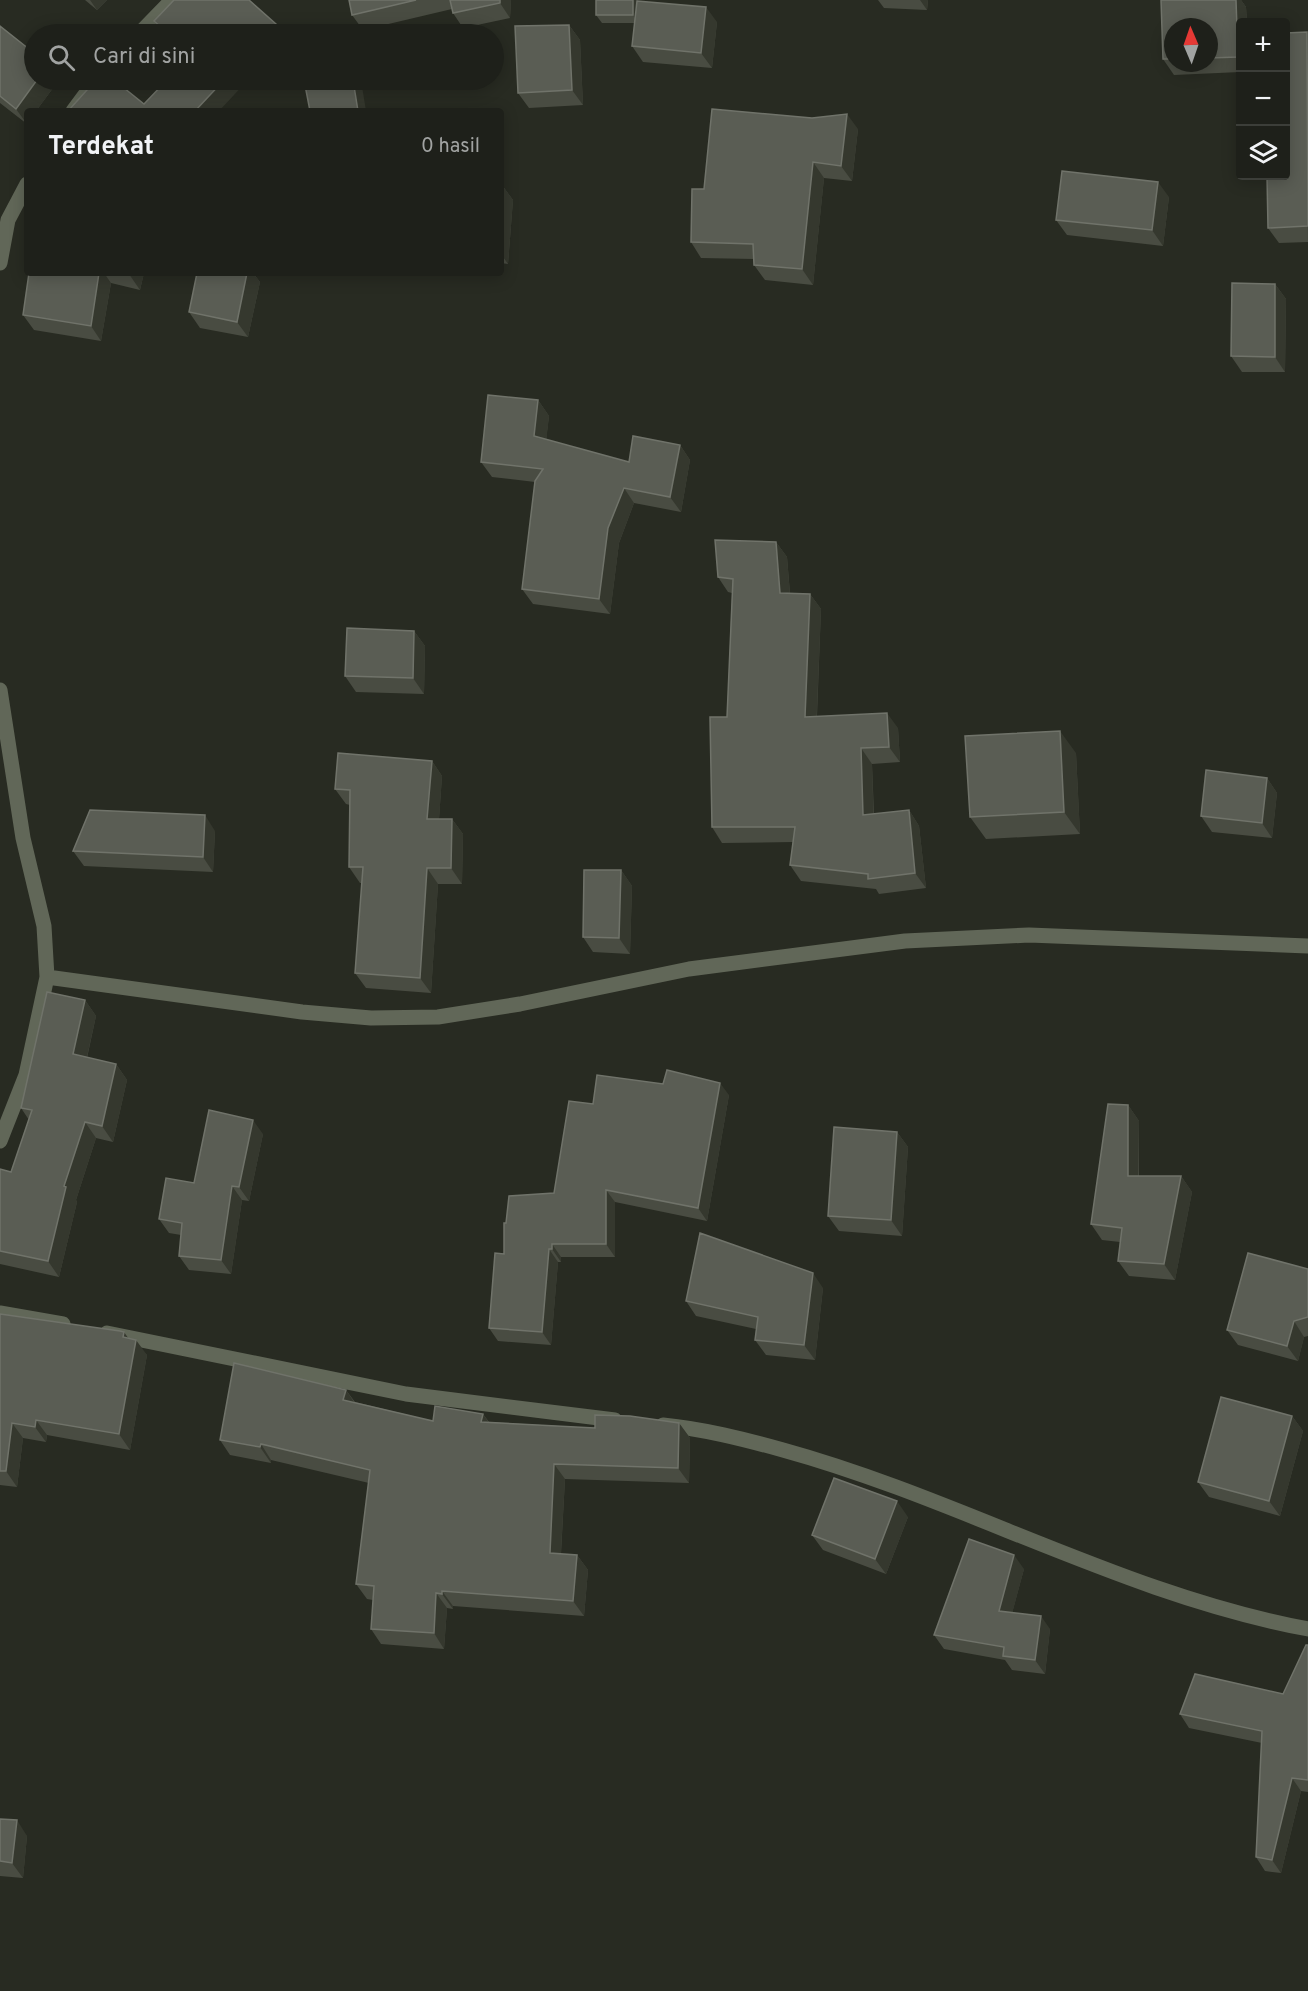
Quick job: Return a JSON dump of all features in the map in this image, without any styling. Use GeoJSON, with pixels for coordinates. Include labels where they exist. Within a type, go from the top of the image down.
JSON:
{"type":"FeatureCollection","features":[{"type":"Feature","properties":{"kind":"street"},"geometry":{"type":"LineString","coordinates":[[149,24],[172,0]]}},
{"type":"Feature","properties":{"kind":"street"},"geometry":{"type":"LineString","coordinates":[[75,108],[89,90]]}},
{"type":"Feature","properties":{"kind":"street"},"geometry":{"type":"LineString","coordinates":[[0,263],[8,220],[24,190]]}},
{"type":"Feature","properties":{"kind":"street"},"geometry":{"type":"LineString","coordinates":[[0,690],[23,838],[44,926],[47,977],[26,1075],[0,1141]]}},
{"type":"Feature","properties":{"kind":"street"},"geometry":{"type":"LineString","coordinates":[[47,977],[302,1012],[371,1018],[438,1017],[531,1002],[689,969],[905,941],[1029,935],[1308,946]]}},
{"type":"Feature","properties":{"kind":"street"},"geometry":{"type":"LineString","coordinates":[[0,1313],[74,1327]]}},
{"type":"Feature","properties":{"kind":"street"},"geometry":{"type":"LineString","coordinates":[[97,1331],[406,1394],[710,1431],[811,1458],[878,1480],[1090,1563],[1193,1599],[1276,1623],[1308,1629]]}},
{"type":"Feature","properties":{"kind":"building"},"geometry":{"type":"Polygon","coordinates":[[[174,0],[249,0],[276,24],[157,24],[154,21],[174,0]]]}},
{"type":"Feature","properties":{"kind":"building"},"geometry":{"type":"Polygon","coordinates":[[[349,0],[416,0],[352,15],[349,0]]]}},
{"type":"Feature","properties":{"kind":"building"},"geometry":{"type":"Polygon","coordinates":[[[450,0],[500,0],[500,3],[453,13],[450,0]]]}},
{"type":"Feature","properties":{"kind":"building"},"geometry":{"type":"Polygon","coordinates":[[[596,0],[633,0],[633,15],[596,15],[596,0]]]}},
{"type":"Feature","properties":{"kind":"building"},"geometry":{"type":"Polygon","coordinates":[[[1161,0],[1236,0],[1236,57],[1218,58],[1218,18],[1164,18],[1163,59],[1161,0]]]}},
{"type":"Feature","properties":{"kind":"building"},"geometry":{"type":"Polygon","coordinates":[[[637,1],[706,7],[701,53],[632,46],[637,1]]]}},
{"type":"Feature","properties":{"kind":"building"},"geometry":{"type":"Polygon","coordinates":[[[569,25],[572,90],[518,93],[515,26],[569,25]]]}},
{"type":"Feature","properties":{"kind":"building"},"geometry":{"type":"Polygon","coordinates":[[[0,26],[24,45],[24,90],[30,90],[16,109],[0,96],[0,26]]]}},
{"type":"Feature","properties":{"kind":"building"},"geometry":{"type":"Polygon","coordinates":[[[1307,32],[1308,226],[1268,228],[1267,180],[1290,180],[1290,33],[1307,32]]]}},
{"type":"Feature","properties":{"kind":"building"},"geometry":{"type":"Polygon","coordinates":[[[87,90],[126,90],[144,104],[157,90],[215,90],[198,108],[71,108],[87,90]]]}},
{"type":"Feature","properties":{"kind":"building"},"geometry":{"type":"Polygon","coordinates":[[[306,90],[355,90],[358,108],[309,108],[306,90]]]}},
{"type":"Feature","properties":{"kind":"building"},"geometry":{"type":"Polygon","coordinates":[[[712,109],[812,118],[847,114],[841,166],[813,162],[802,269],[754,265],[753,244],[691,242],[692,189],[704,189],[712,109]]]}},
{"type":"Feature","properties":{"kind":"building"},"geometry":{"type":"Polygon","coordinates":[[[1062,171],[1158,182],[1152,230],[1056,220],[1062,171]]]}},
{"type":"Feature","properties":{"kind":"building"},"geometry":{"type":"Polygon","coordinates":[[[29,276],[99,276],[91,326],[23,315],[29,276]]]}},
{"type":"Feature","properties":{"kind":"building"},"geometry":{"type":"Polygon","coordinates":[[[196,276],[246,276],[237,322],[189,312],[196,276]]]}},
{"type":"Feature","properties":{"kind":"building"},"geometry":{"type":"Polygon","coordinates":[[[1232,283],[1275,284],[1275,357],[1231,356],[1232,283]]]}},
{"type":"Feature","properties":{"kind":"building"},"geometry":{"type":"Polygon","coordinates":[[[488,395],[538,400],[534,436],[629,462],[633,436],[680,445],[670,497],[624,488],[608,528],[599,599],[522,589],[535,481],[543,469],[481,462],[488,395]]]}},
{"type":"Feature","properties":{"kind":"building"},"geometry":{"type":"Polygon","coordinates":[[[715,540],[776,542],[780,593],[810,594],[805,717],[887,713],[889,747],[861,748],[863,815],[909,810],[915,873],[868,879],[868,874],[790,865],[795,827],[712,827],[710,717],[727,717],[733,579],[718,577],[715,540]]]}},
{"type":"Feature","properties":{"kind":"building"},"geometry":{"type":"Polygon","coordinates":[[[347,628],[414,631],[413,678],[345,676],[347,628]]]}},
{"type":"Feature","properties":{"kind":"building"},"geometry":{"type":"Polygon","coordinates":[[[1060,731],[1064,812],[970,817],[965,736],[1060,731]]]}},
{"type":"Feature","properties":{"kind":"building"},"geometry":{"type":"Polygon","coordinates":[[[338,753],[432,761],[427,819],[452,819],[451,868],[427,868],[420,978],[355,973],[363,867],[349,867],[350,790],[335,789],[338,753]]]}},
{"type":"Feature","properties":{"kind":"building"},"geometry":{"type":"Polygon","coordinates":[[[1206,770],[1267,778],[1262,823],[1201,816],[1206,770]]]}},
{"type":"Feature","properties":{"kind":"building"},"geometry":{"type":"Polygon","coordinates":[[[90,810],[205,815],[203,857],[73,851],[90,810]]]}},
{"type":"Feature","properties":{"kind":"building"},"geometry":{"type":"Polygon","coordinates":[[[584,870],[621,870],[619,938],[583,937],[584,870]]]}},
{"type":"Feature","properties":{"kind":"building"},"geometry":{"type":"Polygon","coordinates":[[[47,992],[85,1000],[73,1054],[116,1064],[102,1126],[85,1122],[64,1186],[66,1187],[48,1261],[0,1251],[0,1169],[11,1172],[32,1110],[21,1108],[47,992]]]}},
{"type":"Feature","properties":{"kind":"building"},"geometry":{"type":"Polygon","coordinates":[[[667,1070],[720,1083],[698,1208],[606,1190],[606,1244],[552,1244],[552,1249],[549,1249],[542,1332],[489,1328],[495,1253],[504,1254],[504,1223],[506,1223],[509,1196],[554,1193],[569,1101],[593,1104],[597,1075],[663,1084],[667,1070]]]}},
{"type":"Feature","properties":{"kind":"building"},"geometry":{"type":"Polygon","coordinates":[[[1108,1104],[1128,1105],[1128,1176],[1181,1176],[1164,1264],[1118,1261],[1122,1228],[1091,1224],[1108,1104]]]}},
{"type":"Feature","properties":{"kind":"building"},"geometry":{"type":"Polygon","coordinates":[[[209,1110],[253,1120],[239,1187],[232,1186],[221,1260],[179,1256],[182,1223],[159,1219],[166,1178],[194,1183],[209,1110]]]}},
{"type":"Feature","properties":{"kind":"building"},"geometry":{"type":"Polygon","coordinates":[[[834,1127],[897,1132],[891,1220],[828,1216],[834,1127]]]}},
{"type":"Feature","properties":{"kind":"building"},"geometry":{"type":"Polygon","coordinates":[[[700,1233],[813,1273],[804,1345],[755,1340],[758,1317],[686,1301],[700,1233]]]}},
{"type":"Feature","properties":{"kind":"building"},"geometry":{"type":"Polygon","coordinates":[[[1248,1253],[1308,1269],[1308,1317],[1294,1321],[1287,1346],[1227,1330],[1248,1253]]]}},
{"type":"Feature","properties":{"kind":"building"},"geometry":{"type":"Polygon","coordinates":[[[0,1314],[120,1331],[124,1332],[123,1337],[136,1340],[119,1434],[36,1420],[35,1427],[12,1423],[6,1471],[0,1471],[0,1314]]]}},
{"type":"Feature","properties":{"kind":"building"},"geometry":{"type":"Polygon","coordinates":[[[234,1363],[346,1390],[343,1400],[433,1421],[435,1406],[483,1414],[481,1422],[595,1428],[595,1415],[630,1416],[679,1423],[678,1468],[554,1464],[550,1553],[577,1555],[573,1601],[442,1591],[442,1594],[436,1593],[434,1633],[371,1629],[374,1586],[356,1584],[370,1470],[261,1444],[260,1447],[220,1440],[234,1363]]]}},
{"type":"Feature","properties":{"kind":"building"},"geometry":{"type":"Polygon","coordinates":[[[1221,1397],[1292,1416],[1269,1501],[1198,1482],[1221,1397]]]}},
{"type":"Feature","properties":{"kind":"building"},"geometry":{"type":"Polygon","coordinates":[[[834,1478],[897,1501],[875,1559],[812,1535],[834,1478]]]}},
{"type":"Feature","properties":{"kind":"building"},"geometry":{"type":"Polygon","coordinates":[[[969,1539],[1014,1555],[999,1611],[1041,1616],[1035,1660],[1003,1656],[1004,1647],[934,1635],[969,1539]]]}},
{"type":"Feature","properties":{"kind":"building"},"geometry":{"type":"Polygon","coordinates":[[[1308,1645],[1308,1780],[1292,1778],[1272,1860],[1256,1857],[1262,1731],[1180,1714],[1195,1674],[1283,1694],[1308,1645]]]}},
{"type":"Feature","properties":{"kind":"building"},"geometry":{"type":"Polygon","coordinates":[[[0,1819],[17,1820],[12,1863],[0,1861],[0,1819]]]}}]}
